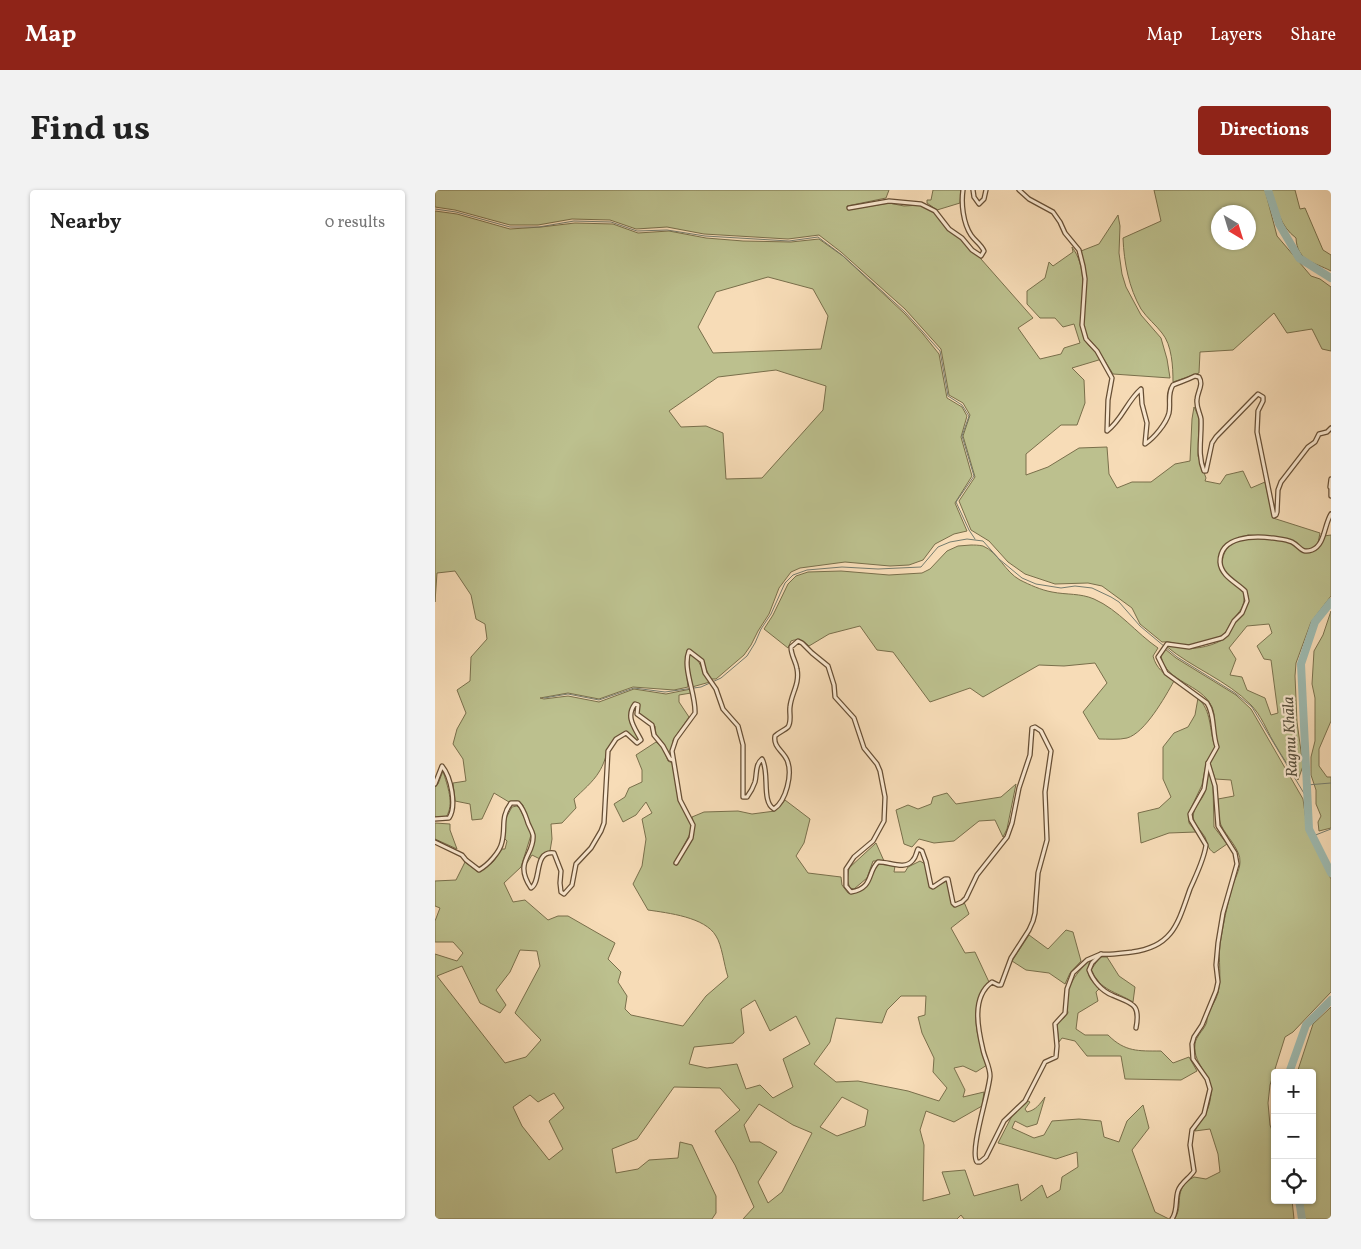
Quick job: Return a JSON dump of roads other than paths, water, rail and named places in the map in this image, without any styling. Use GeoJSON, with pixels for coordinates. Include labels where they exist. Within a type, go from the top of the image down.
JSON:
{"type":"FeatureCollection","features":[{"type":"Feature","properties":{"kind":"street"},"geometry":{"type":"LineString","coordinates":[[849,208],[889,201],[921,204],[935,210],[949,230],[963,238],[972,250],[981,256],[984,251],[970,234],[963,211],[961,202],[963,190]]}},
{"type":"Feature","properties":{"kind":"street"},"geometry":{"type":"LineString","coordinates":[[973,190],[974,197],[979,204],[984,199],[986,190]]}},
{"type":"Feature","properties":{"kind":"street"},"geometry":{"type":"LineString","coordinates":[[1019,190],[1029,199],[1053,212],[1065,233],[1079,250],[1085,279],[1082,324],[1086,339],[1097,351],[1112,378],[1108,400],[1107,431],[1119,418],[1134,394],[1141,389],[1142,404],[1147,423],[1145,444],[1154,437],[1167,417],[1170,390],[1173,385],[1179,382],[1183,383],[1195,376],[1199,377],[1201,384],[1197,403],[1201,417],[1200,456],[1204,471],[1206,471],[1212,443],[1216,437],[1258,394],[1263,396],[1263,401],[1258,411],[1257,432],[1274,516],[1277,512],[1278,490],[1281,482],[1315,442],[1319,434],[1327,432],[1331,428]]}},
{"type":"Feature","properties":{"kind":"street"},"geometry":{"type":"LineString","coordinates":[[1331,479],[1331,496]]}},
{"type":"Feature","properties":{"kind":"street"},"geometry":{"type":"LineString","coordinates":[[676,863],[691,838],[693,825],[681,800],[672,751],[676,738],[695,713],[688,669],[687,654],[689,651],[702,661],[705,673],[716,689],[723,709],[735,722],[740,732],[743,754],[743,797],[747,797],[750,792],[755,780],[757,767],[762,759],[765,767],[770,806],[775,810],[786,792],[788,763],[775,745],[774,740],[775,736],[788,726],[790,722],[789,709],[797,687],[797,668],[791,647],[798,641],[803,643],[828,666],[834,685],[835,697],[854,718],[864,748],[877,764],[885,797],[884,821],[873,841],[855,857],[846,869],[845,879],[848,891],[851,892],[868,882],[874,865],[878,862],[881,861],[892,865],[908,865],[915,859],[918,849],[922,851],[926,862],[931,886],[945,879],[949,880],[952,889],[952,899],[955,905],[962,902],[966,898],[977,875],[1007,837],[1019,788],[1030,755],[1032,728],[1035,727],[1041,731],[1051,751],[1045,792],[1047,840],[1038,873],[1035,913],[1029,930],[1011,958],[1001,984],[998,985],[992,982],[988,985],[979,1002],[978,1022],[990,1073],[974,1158],[977,1162],[980,1162],[1004,1121],[1025,1101],[1045,1062],[1057,1058],[1055,1024],[1065,1013],[1065,995],[1073,973],[1080,965],[1093,956],[1146,950],[1166,939],[1178,923],[1205,849],[1204,841],[1191,820],[1190,814],[1204,789],[1208,763],[1217,747],[1212,733],[1210,708],[1198,695],[1166,672],[1158,657],[1167,644],[1189,647],[1222,638],[1227,634],[1234,620],[1242,613],[1247,601],[1245,590],[1227,576],[1222,569],[1221,556],[1230,544],[1245,538],[1264,537],[1292,542],[1301,550],[1313,550],[1321,542],[1324,528],[1331,514]]}},
{"type":"Feature","properties":{"kind":"street"},"geometry":{"type":"LineString","coordinates":[[435,842],[462,855],[479,870],[495,855],[502,843],[505,811],[511,803],[518,803],[522,806],[533,835],[533,841],[523,868],[529,886],[531,888],[534,887],[537,881],[538,866],[545,854],[550,852],[554,853],[561,871],[560,888],[564,894],[572,885],[576,864],[591,848],[604,823],[607,756],[612,743],[622,734],[626,733],[637,743],[641,740],[630,719],[635,704],[638,705],[637,714],[653,725],[654,735],[670,759],[673,760]]}},
{"type":"Feature","properties":{"kind":"street"},"geometry":{"type":"LineString","coordinates":[[1172,1219],[1175,1214],[1178,1191],[1181,1185],[1194,1172],[1191,1154],[1192,1130],[1204,1114],[1208,1097],[1209,1084],[1193,1059],[1192,1044],[1216,991],[1218,982],[1216,966],[1218,943],[1223,913],[1237,864],[1235,853],[1218,826],[1215,786],[1208,763]]}},
{"type":"Feature","properties":{"kind":"street"},"geometry":{"type":"LineString","coordinates":[[435,784],[442,766],[449,782],[452,810],[449,818],[435,819]]}},
{"type":"Feature","properties":{"kind":"street"},"geometry":{"type":"LineString","coordinates":[[1101,954],[1092,963],[1089,970],[1091,976],[1105,991],[1129,1001],[1134,1006],[1138,1018],[1136,1028]]}},
{"type":"Feature","properties":{"kind":"waterway","name":"Ragnu Khāla"},"geometry":{"type":"LineString","coordinates":[[1268,190],[1279,224],[1299,258],[1331,278]]}},
{"type":"Feature","properties":{"kind":"waterway"},"geometry":{"type":"LineString","coordinates":[[435,209],[456,212],[510,227],[539,227],[574,221],[611,222],[637,231],[667,230],[705,236],[789,241],[818,237],[842,255],[905,312],[940,351],[948,396],[962,405],[969,416],[962,436],[974,476],[956,502],[975,539]]}},
{"type":"Feature","properties":{"kind":"waterway"},"geometry":{"type":"LineString","coordinates":[[544,698],[568,694],[599,700],[634,688],[665,692],[701,687],[721,678],[747,656],[771,614],[785,583],[793,575],[807,570],[842,567],[878,569],[921,567],[938,547],[950,542],[967,539],[983,541],[999,559],[1022,578],[1036,584],[1061,588],[1075,586],[1092,588],[1111,597],[1119,602],[1140,626],[1177,657],[1235,693],[1252,707],[1308,800]]}},
{"type":"Feature","properties":{"kind":"waterway","name":"Ragnu Khāla"},"geometry":{"type":"LineString","coordinates":[[1331,602],[1315,622],[1301,664],[1309,829],[1331,873]]}},
{"type":"Feature","properties":{"kind":"waterway"},"geometry":{"type":"LineString","coordinates":[[1307,785],[1331,783]]}},
{"type":"Feature","properties":{"kind":"waterway"},"geometry":{"type":"LineString","coordinates":[[1313,836],[1331,829]]}},
{"type":"Feature","properties":{"kind":"waterway","name":"Ragnu Khāla"},"geometry":{"type":"LineString","coordinates":[[1290,1069],[1306,1025],[1331,1000]]}},
{"type":"Feature","properties":{"kind":"waterway","name":"Ragnu Khāla"},"geometry":{"type":"LineString","coordinates":[[1300,1204],[1302,1219]]}}]}
